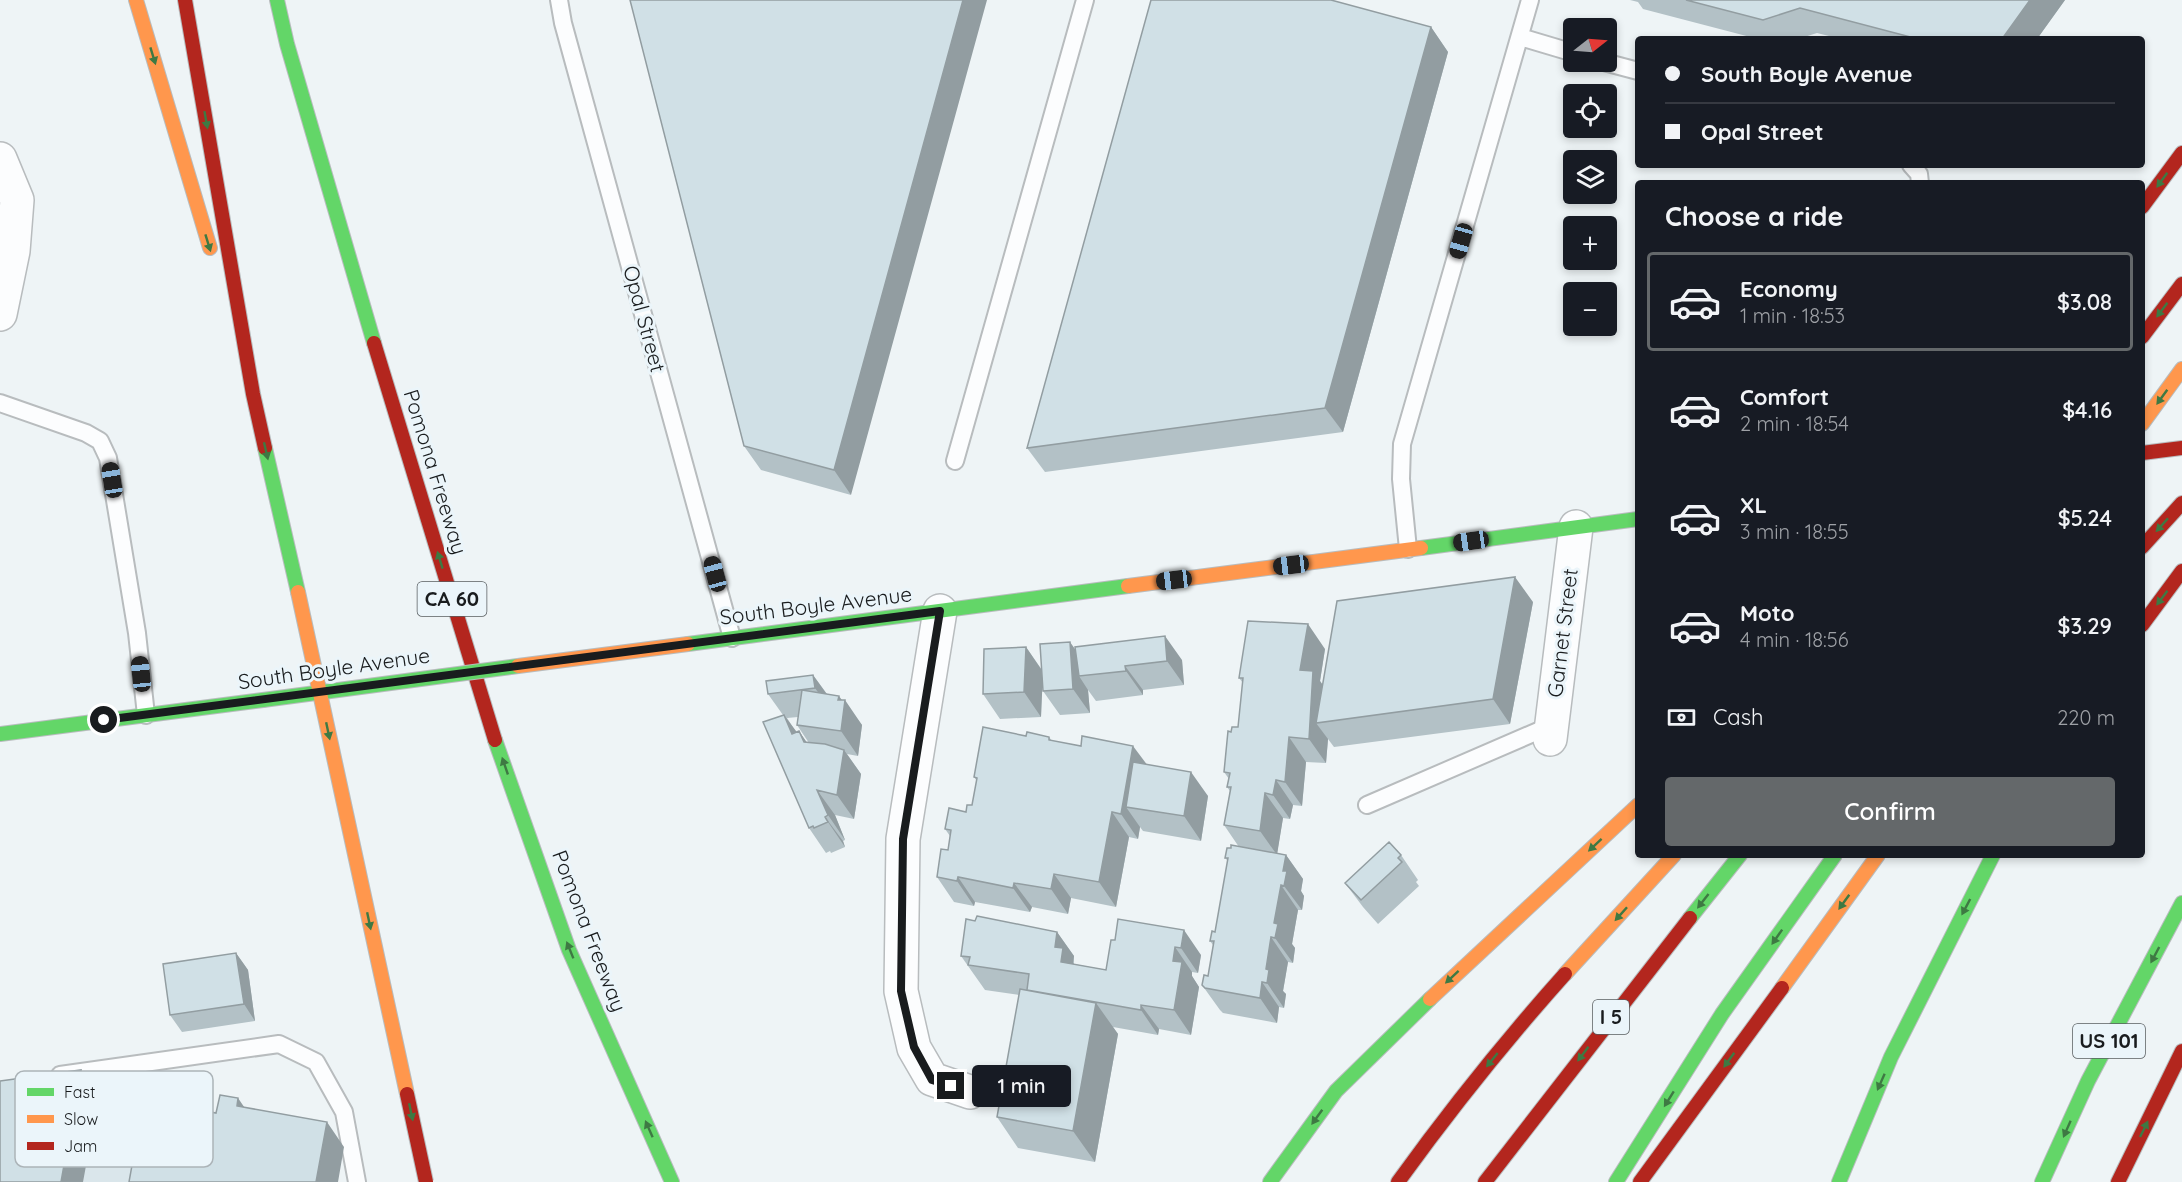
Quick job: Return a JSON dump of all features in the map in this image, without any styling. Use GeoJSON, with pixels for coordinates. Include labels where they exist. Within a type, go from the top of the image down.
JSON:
{"type":"FeatureCollection","features":[{"type":"Feature","properties":{"kind":"main road"},"geometry":{"type":"LineString","coordinates":[[136,0],[213,257]]}},
{"type":"Feature","properties":{"kind":"main road"},"geometry":{"type":"LineString","coordinates":[[185,0],[253,394],[426,1182]]}},
{"type":"Feature","properties":{"kind":"main road","name":"Pomona Freeway"},"geometry":{"type":"LineString","coordinates":[[277,0],[287,44],[388,390],[490,725],[569,950],[672,1182]]}},
{"type":"Feature","properties":{"kind":"main road"},"geometry":{"type":"LineString","coordinates":[[2145,203],[2182,153]]}},
{"type":"Feature","properties":{"kind":"main road"},"geometry":{"type":"LineString","coordinates":[[219,280],[253,394]]}},
{"type":"Feature","properties":{"kind":"main road"},"geometry":{"type":"LineString","coordinates":[[2145,333],[2182,284]]}},
{"type":"Feature","properties":{"kind":"main road"},"geometry":{"type":"LineString","coordinates":[[2145,420],[2182,369]]}},
{"type":"Feature","properties":{"kind":"main road"},"geometry":{"type":"LineString","coordinates":[[2145,453],[2182,448]]}},
{"type":"Feature","properties":{"kind":"main road"},"geometry":{"type":"LineString","coordinates":[[2145,544],[2182,502]]}},
{"type":"Feature","properties":{"kind":"main road","name":"South Boyle Avenue"},"geometry":{"type":"LineString","coordinates":[[0,734],[1635,519]]}},
{"type":"Feature","properties":{"kind":"main road"},"geometry":{"type":"LineString","coordinates":[[2145,621],[2182,571]]}},
{"type":"Feature","properties":{"kind":"main road"},"geometry":{"type":"LineString","coordinates":[[1271,1180],[1336,1091],[1440,989],[1635,808]]}},
{"type":"Feature","properties":{"kind":"main road"},"geometry":{"type":"LineString","coordinates":[[1398,1182],[1431,1136],[1525,1018],[1671,858]]}},
{"type":"Feature","properties":{"kind":"main road","name":"I 5"},"geometry":{"type":"LineString","coordinates":[[1485,1182],[1738,858]]}},
{"type":"Feature","properties":{"kind":"main road"},"geometry":{"type":"LineString","coordinates":[[1616,1182],[1722,1014],[1833,858]]}},
{"type":"Feature","properties":{"kind":"main road"},"geometry":{"type":"LineString","coordinates":[[1641,1182],[1876,858]]}},
{"type":"Feature","properties":{"kind":"main road"},"geometry":{"type":"LineString","coordinates":[[1839,1182],[1855,1139],[1925,985],[1992,858]]}},
{"type":"Feature","properties":{"kind":"main road","name":"US 101"},"geometry":{"type":"LineString","coordinates":[[2042,1182],[2088,1081],[2182,903]]}},
{"type":"Feature","properties":{"kind":"main road","name":"US 101"},"geometry":{"type":"LineString","coordinates":[[2118,1182],[2182,1051]]}},
{"type":"Feature","properties":{"kind":"street"},"geometry":{"type":"LineString","coordinates":[[0,160],[17,200],[13,251],[0,314]]}},
{"type":"Feature","properties":{"kind":"street","name":"Garnet Street"},"geometry":{"type":"LineString","coordinates":[[1551,732],[1576,527]]}},
{"type":"Feature","properties":{"kind":"street"},"geometry":{"type":"LineString","coordinates":[[940,611],[903,839],[901,991],[914,1047],[932,1080],[970,1092]]}},
{"type":"Feature","properties":{"kind":"lane","name":"Opal Street"},"geometry":{"type":"LineString","coordinates":[[559,0],[563,23],[732,638]]}},
{"type":"Feature","properties":{"kind":"lane"},"geometry":{"type":"LineString","coordinates":[[955,461],[1084,0]]}},
{"type":"Feature","properties":{"kind":"lane"},"geometry":{"type":"LineString","coordinates":[[1408,549],[1401,479],[1402,444],[1530,0]]}},
{"type":"Feature","properties":{"kind":"lane"},"geometry":{"type":"LineString","coordinates":[[1520,37],[1563,50]]}},
{"type":"Feature","properties":{"kind":"lane"},"geometry":{"type":"LineString","coordinates":[[1617,65],[1635,70]]}},
{"type":"Feature","properties":{"kind":"lane"},"geometry":{"type":"LineString","coordinates":[[0,403],[86,433],[100,441],[104,449],[108,458],[137,633],[146,715]]}},
{"type":"Feature","properties":{"kind":"lane"},"geometry":{"type":"LineString","coordinates":[[1367,805],[1414,783],[1551,732]]}},
{"type":"Feature","properties":{"kind":"lane"},"geometry":{"type":"LineString","coordinates":[[88,1071],[279,1044],[316,1062],[344,1112],[357,1182]]}},
{"type":"Feature","properties":{"kind":"shaded area"},"geometry":{"type":"Polygon","coordinates":[[[15,1099],[15,1167],[132,1167],[129,1182],[0,1182],[0,1101],[15,1099]]]}},
{"type":"Feature","properties":{"kind":"building"},"geometry":{"type":"Polygon","coordinates":[[[630,0],[963,0],[834,470],[744,446],[630,0]]]}},
{"type":"Feature","properties":{"kind":"building"},"geometry":{"type":"Polygon","coordinates":[[[1151,0],[1331,0],[1431,27],[1325,408],[1027,448],[1151,0]]]}},
{"type":"Feature","properties":{"kind":"building"},"geometry":{"type":"Polygon","coordinates":[[[1686,0],[2030,0],[2004,36],[1907,36],[1800,8],[1763,20],[1686,0]]]}},
{"type":"Feature","properties":{"kind":"building"},"geometry":{"type":"Polygon","coordinates":[[[1515,577],[1493,699],[1316,723],[1337,601],[1515,577]]]}},
{"type":"Feature","properties":{"kind":"building"},"geometry":{"type":"Polygon","coordinates":[[[1248,621],[1308,624],[1300,670],[1313,671],[1309,739],[1289,737],[1285,782],[1276,780],[1273,795],[1265,793],[1260,831],[1224,825],[1231,787],[1227,787],[1230,773],[1224,772],[1228,731],[1231,732],[1232,727],[1238,727],[1243,678],[1239,678],[1248,621]]]}},
{"type":"Feature","properties":{"kind":"building"},"geometry":{"type":"Polygon","coordinates":[[[1165,636],[1167,661],[1125,666],[1126,671],[1079,676],[1075,647],[1165,636]]]}},
{"type":"Feature","properties":{"kind":"building"},"geometry":{"type":"Polygon","coordinates":[[[1070,642],[1073,689],[1043,691],[1040,644],[1070,642]]]}},
{"type":"Feature","properties":{"kind":"building"},"geometry":{"type":"Polygon","coordinates":[[[1026,647],[1024,692],[983,694],[984,649],[1026,647]]]}},
{"type":"Feature","properties":{"kind":"building"},"geometry":{"type":"Polygon","coordinates":[[[813,675],[815,688],[768,694],[766,681],[813,675]]]}},
{"type":"Feature","properties":{"kind":"building"},"geometry":{"type":"Polygon","coordinates":[[[802,690],[839,696],[838,700],[845,700],[841,731],[797,725],[802,690]]]}},
{"type":"Feature","properties":{"kind":"building"},"geometry":{"type":"Polygon","coordinates":[[[784,715],[792,734],[799,731],[804,742],[825,744],[844,750],[837,795],[817,790],[828,815],[825,817],[828,822],[814,828],[813,826],[809,828],[763,722],[784,715]]]}},
{"type":"Feature","properties":{"kind":"building"},"geometry":{"type":"Polygon","coordinates":[[[983,727],[1026,736],[1027,732],[1049,737],[1049,740],[1081,746],[1082,736],[1133,746],[1121,814],[1112,812],[1099,882],[1054,874],[1051,889],[1014,883],[1013,888],[958,877],[957,881],[937,877],[941,849],[948,850],[951,830],[945,829],[949,808],[966,812],[967,805],[972,805],[977,778],[974,777],[983,727]]]}},
{"type":"Feature","properties":{"kind":"building"},"geometry":{"type":"Polygon","coordinates":[[[1133,762],[1191,772],[1184,816],[1126,807],[1133,762]]]}},
{"type":"Feature","properties":{"kind":"building"},"geometry":{"type":"Polygon","coordinates":[[[1389,842],[1401,855],[1398,858],[1402,862],[1361,900],[1345,883],[1389,842]]]}},
{"type":"Feature","properties":{"kind":"building"},"geometry":{"type":"Polygon","coordinates":[[[1231,845],[1286,855],[1283,871],[1287,871],[1284,886],[1281,885],[1274,923],[1278,924],[1275,938],[1271,937],[1266,969],[1269,970],[1267,983],[1262,982],[1260,998],[1205,988],[1202,985],[1204,975],[1208,976],[1214,941],[1210,941],[1212,931],[1215,932],[1228,858],[1225,858],[1227,848],[1231,848],[1231,845]]]}},
{"type":"Feature","properties":{"kind":"building"},"geometry":{"type":"Polygon","coordinates":[[[977,916],[1057,932],[1055,947],[1063,948],[1061,962],[1106,970],[1111,940],[1115,940],[1118,919],[1184,930],[1181,948],[1175,947],[1173,961],[1182,962],[1174,1010],[1141,1005],[1141,1010],[1027,990],[1029,974],[968,965],[970,957],[961,956],[966,919],[975,921],[977,916]]]}},
{"type":"Feature","properties":{"kind":"building"},"geometry":{"type":"Polygon","coordinates":[[[236,953],[244,1004],[170,1015],[163,964],[236,953]]]}},
{"type":"Feature","properties":{"kind":"building"},"geometry":{"type":"Polygon","coordinates":[[[1020,989],[1096,1003],[1073,1131],[997,1117],[1020,989]]]}},
{"type":"Feature","properties":{"kind":"building"},"geometry":{"type":"Polygon","coordinates":[[[15,1079],[15,1167],[64,1167],[61,1182],[0,1182],[0,1081],[15,1079]]]}},
{"type":"Feature","properties":{"kind":"building"},"geometry":{"type":"Polygon","coordinates":[[[220,1095],[238,1098],[237,1106],[327,1122],[316,1182],[129,1182],[132,1167],[213,1167],[213,1112],[216,1113],[220,1095]]]}},
{"type":"Feature","properties":{"kind":"traffic: fast"},"geometry":{"type":"LineString","coordinates":[[277,0],[287,44],[374,343]]}},
{"type":"Feature","properties":{"kind":"traffic: fast"},"geometry":{"type":"LineString","coordinates":[[265,448],[298,592]]}},
{"type":"Feature","properties":{"kind":"traffic: fast"},"geometry":{"type":"LineString","coordinates":[[1421,548],[1635,519]]}},
{"type":"Feature","properties":{"kind":"traffic: fast"},"geometry":{"type":"LineString","coordinates":[[688,644],[1128,586]]}},
{"type":"Feature","properties":{"kind":"traffic: fast"},"geometry":{"type":"LineString","coordinates":[[263,700],[518,666]]}},
{"type":"Feature","properties":{"kind":"traffic: fast"},"geometry":{"type":"LineString","coordinates":[[0,734],[263,700]]}},
{"type":"Feature","properties":{"kind":"traffic: fast"},"geometry":{"type":"LineString","coordinates":[[495,740],[569,950],[672,1182]]}},
{"type":"Feature","properties":{"kind":"traffic: fast"},"geometry":{"type":"LineString","coordinates":[[1690,918],[1738,858]]}},
{"type":"Feature","properties":{"kind":"traffic: fast"},"geometry":{"type":"LineString","coordinates":[[1616,1182],[1722,1014],[1833,858]]}},
{"type":"Feature","properties":{"kind":"traffic: fast"},"geometry":{"type":"LineString","coordinates":[[1839,1182],[1891,1057],[1991,858]]}},
{"type":"Feature","properties":{"kind":"traffic: fast"},"geometry":{"type":"LineString","coordinates":[[2042,1182],[2088,1081],[2182,903]]}},
{"type":"Feature","properties":{"kind":"traffic: fast"},"geometry":{"type":"LineString","coordinates":[[1270,1182],[1336,1091],[1430,999]]}},
{"type":"Feature","properties":{"kind":"traffic: slow"},"geometry":{"type":"LineString","coordinates":[[136,0],[210,248]]}},
{"type":"Feature","properties":{"kind":"traffic: slow"},"geometry":{"type":"LineString","coordinates":[[2145,420],[2182,369]]}},
{"type":"Feature","properties":{"kind":"traffic: slow"},"geometry":{"type":"LineString","coordinates":[[1128,586],[1421,548]]}},
{"type":"Feature","properties":{"kind":"traffic: slow"},"geometry":{"type":"LineString","coordinates":[[298,592],[407,1094]]}},
{"type":"Feature","properties":{"kind":"traffic: slow"},"geometry":{"type":"LineString","coordinates":[[518,666],[688,644]]}},
{"type":"Feature","properties":{"kind":"traffic: slow"},"geometry":{"type":"LineString","coordinates":[[1430,999],[1635,808]]}},
{"type":"Feature","properties":{"kind":"traffic: slow"},"geometry":{"type":"LineString","coordinates":[[1565,974],[1671,858]]}},
{"type":"Feature","properties":{"kind":"traffic: slow"},"geometry":{"type":"LineString","coordinates":[[1782,988],[1876,858]]}},
{"type":"Feature","properties":{"kind":"traffic: jam"},"geometry":{"type":"LineString","coordinates":[[185,0],[253,394],[265,448]]}},
{"type":"Feature","properties":{"kind":"traffic: jam"},"geometry":{"type":"LineString","coordinates":[[2145,203],[2182,153]]}},
{"type":"Feature","properties":{"kind":"traffic: jam"},"geometry":{"type":"LineString","coordinates":[[2145,333],[2182,284]]}},
{"type":"Feature","properties":{"kind":"traffic: jam"},"geometry":{"type":"LineString","coordinates":[[374,343],[495,740]]}},
{"type":"Feature","properties":{"kind":"traffic: jam"},"geometry":{"type":"LineString","coordinates":[[2145,453],[2182,448]]}},
{"type":"Feature","properties":{"kind":"traffic: jam"},"geometry":{"type":"LineString","coordinates":[[2145,544],[2182,503]]}},
{"type":"Feature","properties":{"kind":"traffic: jam"},"geometry":{"type":"LineString","coordinates":[[2145,621],[2182,571]]}},
{"type":"Feature","properties":{"kind":"traffic: jam"},"geometry":{"type":"LineString","coordinates":[[1485,1182],[1690,918]]}},
{"type":"Feature","properties":{"kind":"traffic: jam"},"geometry":{"type":"LineString","coordinates":[[1398,1182],[1479,1076],[1565,974]]}},
{"type":"Feature","properties":{"kind":"traffic: jam"},"geometry":{"type":"LineString","coordinates":[[1640,1182],[1782,988]]}},
{"type":"Feature","properties":{"kind":"traffic: jam"},"geometry":{"type":"LineString","coordinates":[[2118,1182],[2182,1051]]}},
{"type":"Feature","properties":{"kind":"traffic: jam"},"geometry":{"type":"LineString","coordinates":[[407,1094],[426,1182]]}},
{"type":"Feature","properties":{"kind":"route"},"geometry":{"type":"LineString","coordinates":[[104,720],[940,611],[903,839],[901,991],[914,1047],[932,1080],[951,1086]]}}]}
